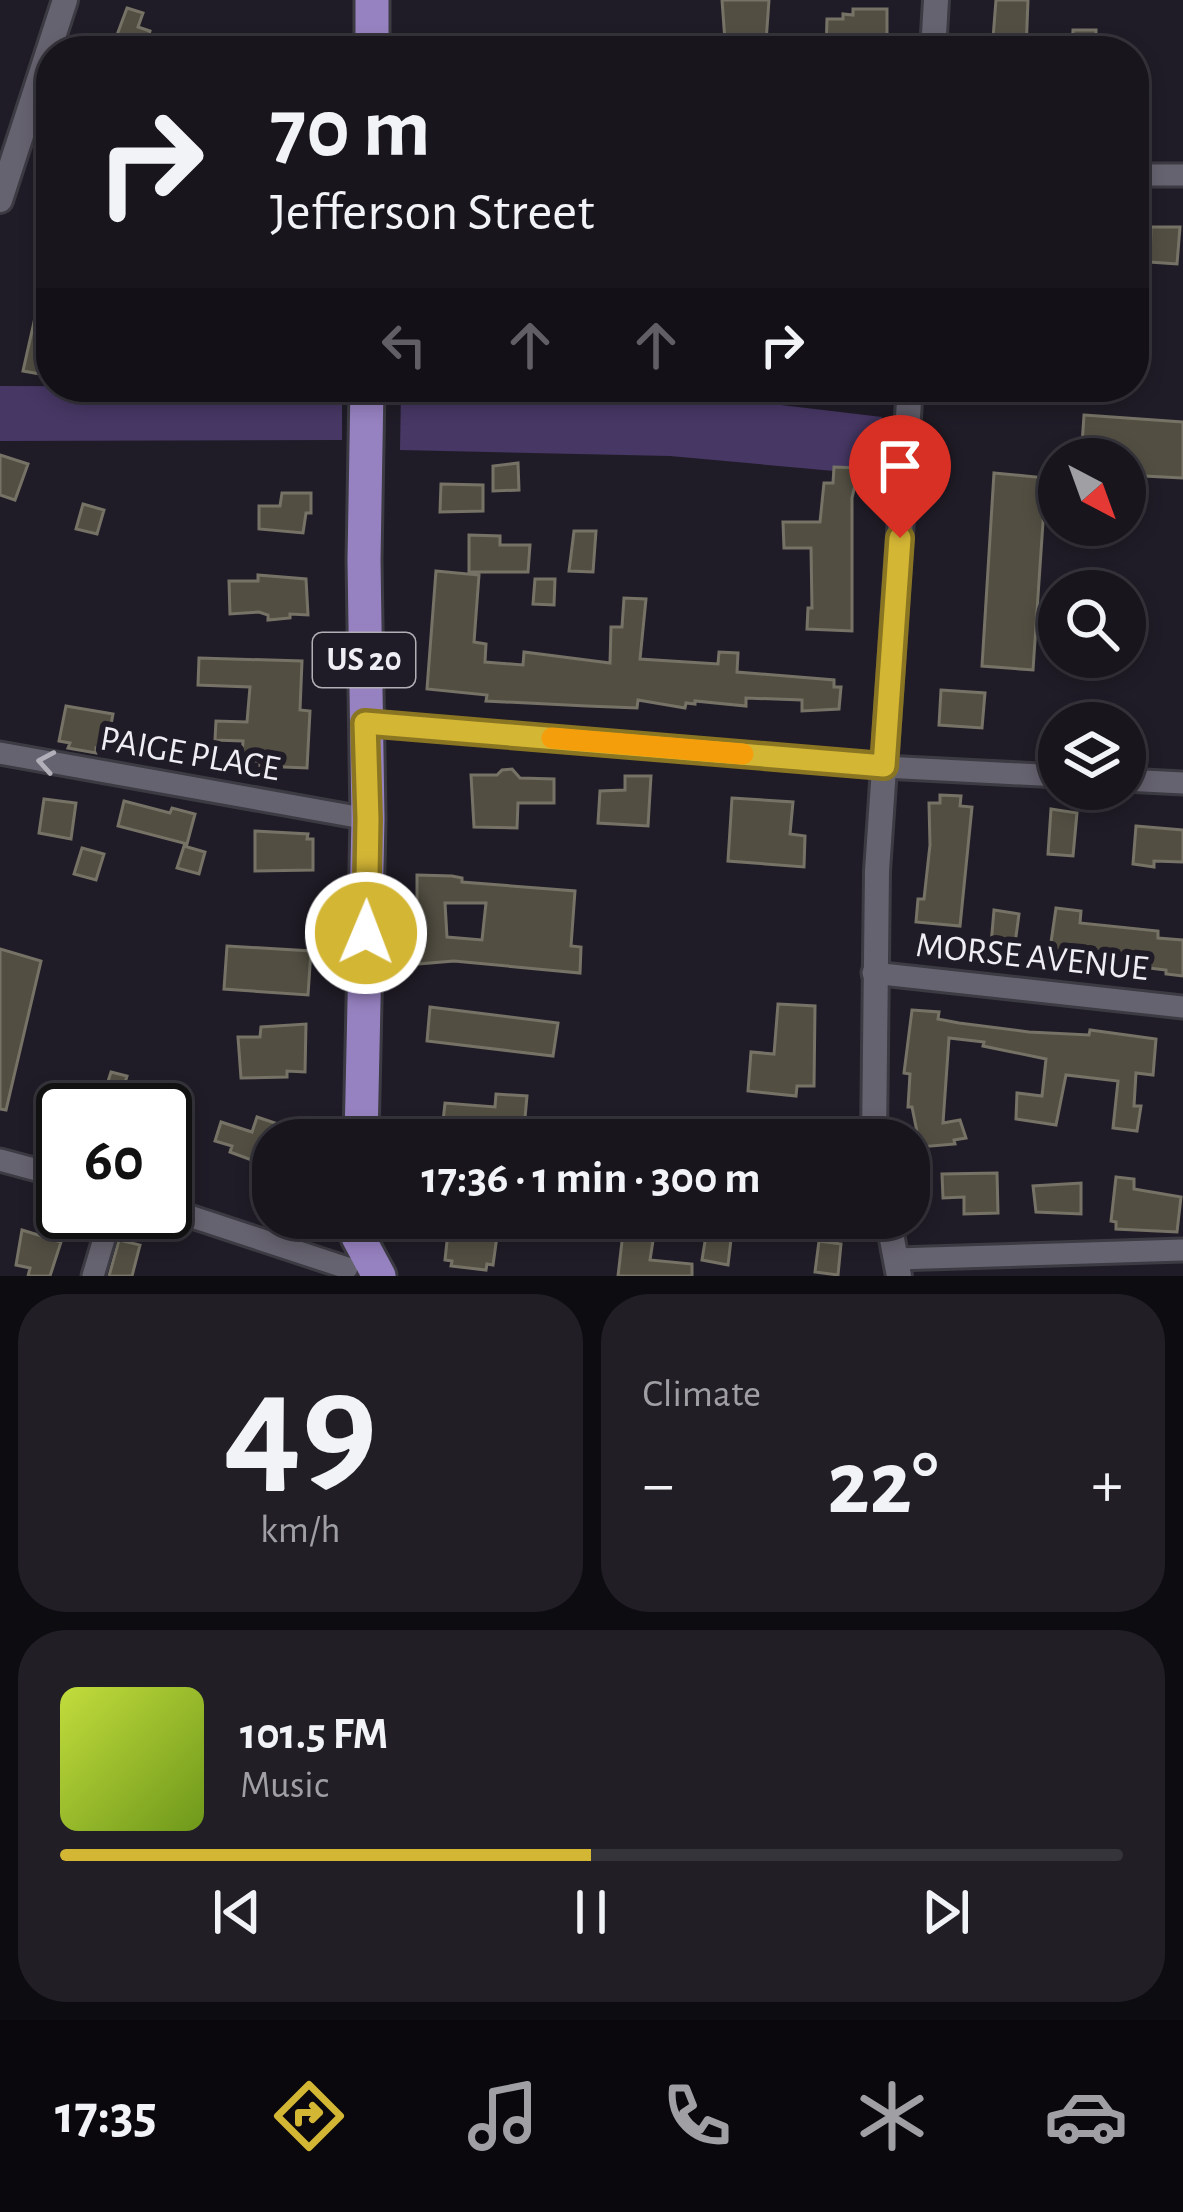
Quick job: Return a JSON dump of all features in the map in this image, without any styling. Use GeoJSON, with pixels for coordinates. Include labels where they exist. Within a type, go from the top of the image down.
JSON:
{"type":"FeatureCollection","features":[{"type":"Feature","properties":{"kind":"main road"},"geometry":{"type":"LineString","coordinates":[[372,0],[372,36]]}},
{"type":"Feature","properties":{"kind":"main road","name":"US 20"},"geometry":{"type":"LineString","coordinates":[[361,1119],[368,819],[367,402]]}},
{"type":"Feature","properties":{"kind":"street"},"geometry":{"type":"LineString","coordinates":[[53,36],[65,0]]}},
{"type":"Feature","properties":{"kind":"street"},"geometry":{"type":"LineString","coordinates":[[935,36],[936,0]]}},
{"type":"Feature","properties":{"kind":"street"},"geometry":{"type":"LineString","coordinates":[[0,200],[36,89]]}},
{"type":"Feature","properties":{"kind":"street"},"geometry":{"type":"LineString","coordinates":[[1149,175],[1183,175]]}},
{"type":"Feature","properties":{"kind":"street"},"geometry":{"type":"LineString","coordinates":[[874,1119],[873,973],[909,402]]}},
{"type":"Feature","properties":{"kind":"street"},"geometry":{"type":"LineString","coordinates":[[365,723],[1038,775]]}},
{"type":"Feature","properties":{"kind":"street","name":"PAIGE PLACE"},"geometry":{"type":"LineString","coordinates":[[0,753],[368,819]]}},
{"type":"Feature","properties":{"kind":"street"},"geometry":{"type":"LineString","coordinates":[[1146,781],[1183,784]]}},
{"type":"Feature","properties":{"kind":"street","name":"MORSE AVENUE"},"geometry":{"type":"LineString","coordinates":[[873,973],[1183,1007]]}},
{"type":"Feature","properties":{"kind":"street"},"geometry":{"type":"LineString","coordinates":[[0,1160],[36,1170]]}},
{"type":"Feature","properties":{"kind":"street"},"geometry":{"type":"LineString","coordinates":[[192,1215],[357,1255]]}},
{"type":"Feature","properties":{"kind":"street"},"geometry":{"type":"LineString","coordinates":[[92,1276],[104,1239]]}},
{"type":"Feature","properties":{"kind":"street"},"geometry":{"type":"LineString","coordinates":[[898,1268],[1183,1250]]}},
{"type":"Feature","properties":{"kind":"shaded area"},"geometry":{"type":"Polygon","coordinates":[[[0,386],[36,386],[36,402],[342,402],[342,440],[0,441],[0,386]]]}},
{"type":"Feature","properties":{"kind":"shaded area"},"geometry":{"type":"Polygon","coordinates":[[[401,402],[756,402],[882,417],[878,475],[670,456],[400,450],[401,402]]]}},
{"type":"Feature","properties":{"kind":"building"},"geometry":{"type":"Polygon","coordinates":[[[722,0],[769,0],[766,36],[725,36],[722,0]]]}},
{"type":"Feature","properties":{"kind":"building"},"geometry":{"type":"Polygon","coordinates":[[[996,0],[1028,0],[1027,36],[993,36],[996,0]]]}},
{"type":"Feature","properties":{"kind":"building"},"geometry":{"type":"Polygon","coordinates":[[[127,8],[143,13],[138,27],[150,31],[148,36],[117,36],[127,8]]]}},
{"type":"Feature","properties":{"kind":"building"},"geometry":{"type":"Polygon","coordinates":[[[853,9],[887,9],[887,36],[826,36],[827,19],[853,15],[853,9]]]}},
{"type":"Feature","properties":{"kind":"building"},"geometry":{"type":"Polygon","coordinates":[[[1073,30],[1096,30],[1096,36],[1073,36],[1073,30]]]}},
{"type":"Feature","properties":{"kind":"building"},"geometry":{"type":"Polygon","coordinates":[[[1151,227],[1180,227],[1177,264],[1150,262],[1151,227]]]}},
{"type":"Feature","properties":{"kind":"building"},"geometry":{"type":"Polygon","coordinates":[[[36,313],[36,373],[23,371],[36,313]]]}},
{"type":"Feature","properties":{"kind":"building"},"geometry":{"type":"Polygon","coordinates":[[[1084,415],[1183,422],[1183,478],[1146,476],[1146,438],[1082,438],[1084,415]]]}},
{"type":"Feature","properties":{"kind":"building"},"geometry":{"type":"Polygon","coordinates":[[[0,455],[28,464],[15,500],[0,495],[0,455]]]}},
{"type":"Feature","properties":{"kind":"building"},"geometry":{"type":"Polygon","coordinates":[[[518,463],[519,490],[493,491],[493,466],[518,463]]]}},
{"type":"Feature","properties":{"kind":"building"},"geometry":{"type":"Polygon","coordinates":[[[834,467],[859,468],[852,498],[852,631],[807,629],[808,608],[812,608],[811,548],[784,548],[783,522],[820,522],[824,483],[833,483],[834,467]]]}},
{"type":"Feature","properties":{"kind":"building"},"geometry":{"type":"Polygon","coordinates":[[[994,473],[1038,477],[1041,546],[1033,670],[982,666],[994,473]]]}},
{"type":"Feature","properties":{"kind":"building"},"geometry":{"type":"Polygon","coordinates":[[[441,484],[483,485],[483,511],[440,512],[441,484]]]}},
{"type":"Feature","properties":{"kind":"building"},"geometry":{"type":"Polygon","coordinates":[[[282,493],[311,493],[311,513],[306,513],[303,533],[259,529],[259,506],[280,506],[282,493]]]}},
{"type":"Feature","properties":{"kind":"building"},"geometry":{"type":"Polygon","coordinates":[[[83,504],[104,510],[97,534],[76,529],[83,504]]]}},
{"type":"Feature","properties":{"kind":"building"},"geometry":{"type":"Polygon","coordinates":[[[574,531],[596,531],[593,572],[569,571],[574,531]]]}},
{"type":"Feature","properties":{"kind":"building"},"geometry":{"type":"Polygon","coordinates":[[[469,535],[500,536],[500,545],[530,545],[528,572],[469,572],[469,535]]]}},
{"type":"Feature","properties":{"kind":"building"},"geometry":{"type":"Polygon","coordinates":[[[436,571],[479,575],[474,642],[486,644],[485,662],[523,665],[524,652],[610,663],[611,627],[622,627],[624,598],[646,599],[640,659],[718,664],[719,652],[738,653],[737,672],[834,680],[834,687],[841,687],[839,709],[802,711],[802,700],[746,698],[746,706],[695,701],[685,708],[638,700],[637,708],[587,706],[486,701],[487,695],[427,689],[436,571]]]}},
{"type":"Feature","properties":{"kind":"building"},"geometry":{"type":"Polygon","coordinates":[[[258,575],[306,579],[308,615],[268,620],[268,615],[259,612],[230,614],[229,581],[258,581],[258,575]]]}},
{"type":"Feature","properties":{"kind":"building"},"geometry":{"type":"Polygon","coordinates":[[[535,579],[555,579],[554,605],[533,604],[535,579]]]}},
{"type":"Feature","properties":{"kind":"building"},"geometry":{"type":"Polygon","coordinates":[[[199,658],[302,661],[300,710],[310,711],[307,768],[260,766],[253,756],[242,756],[243,741],[215,740],[216,721],[247,722],[250,687],[198,685],[199,658]]]}},
{"type":"Feature","properties":{"kind":"building"},"geometry":{"type":"Polygon","coordinates":[[[941,690],[985,693],[982,728],[939,725],[941,690]]]}},
{"type":"Feature","properties":{"kind":"building"},"geometry":{"type":"Polygon","coordinates":[[[66,706],[113,714],[106,751],[68,748],[70,743],[59,741],[66,706]]]}},
{"type":"Feature","properties":{"kind":"building"},"geometry":{"type":"Polygon","coordinates":[[[512,769],[520,778],[554,779],[554,803],[518,803],[517,828],[474,827],[471,775],[497,775],[512,769]]]}},
{"type":"Feature","properties":{"kind":"building"},"geometry":{"type":"Polygon","coordinates":[[[625,776],[651,776],[648,826],[598,823],[600,791],[625,790],[625,776]]]}},
{"type":"Feature","properties":{"kind":"building"},"geometry":{"type":"Polygon","coordinates":[[[940,795],[961,796],[960,806],[972,807],[960,926],[916,922],[918,899],[924,899],[930,845],[929,803],[940,803],[940,795]]]}},
{"type":"Feature","properties":{"kind":"building"},"geometry":{"type":"Polygon","coordinates":[[[732,798],[793,802],[790,834],[805,836],[804,867],[728,861],[732,798]]]}},
{"type":"Feature","properties":{"kind":"building"},"geometry":{"type":"Polygon","coordinates":[[[44,799],[76,803],[71,839],[39,833],[44,799]]]}},
{"type":"Feature","properties":{"kind":"building"},"geometry":{"type":"Polygon","coordinates":[[[124,801],[195,814],[187,844],[118,826],[124,801]]]}},
{"type":"Feature","properties":{"kind":"building"},"geometry":{"type":"Polygon","coordinates":[[[1051,810],[1077,813],[1073,856],[1048,854],[1051,810]]]}},
{"type":"Feature","properties":{"kind":"building"},"geometry":{"type":"Polygon","coordinates":[[[1136,826],[1183,830],[1183,862],[1154,861],[1154,867],[1133,864],[1136,826]]]}},
{"type":"Feature","properties":{"kind":"building"},"geometry":{"type":"Polygon","coordinates":[[[255,831],[308,834],[307,839],[313,839],[313,870],[255,871],[255,831]]]}},
{"type":"Feature","properties":{"kind":"building"},"geometry":{"type":"Polygon","coordinates":[[[184,846],[205,852],[199,874],[177,868],[184,846]]]}},
{"type":"Feature","properties":{"kind":"building"},"geometry":{"type":"Polygon","coordinates":[[[82,848],[104,854],[96,880],[74,874],[82,848]]]}},
{"type":"Feature","properties":{"kind":"building"},"geometry":{"type":"Polygon","coordinates":[[[417,875],[575,891],[571,946],[581,947],[580,973],[454,961],[417,964],[417,875]],[[445,903],[447,937],[482,940],[486,903],[445,903]]]}},
{"type":"Feature","properties":{"kind":"building"},"geometry":{"type":"Polygon","coordinates":[[[1056,908],[1081,911],[1080,923],[1158,931],[1158,938],[1183,940],[1183,976],[1116,964],[1115,971],[1096,969],[1098,961],[1049,956],[1056,908]]]}},
{"type":"Feature","properties":{"kind":"building"},"geometry":{"type":"Polygon","coordinates":[[[994,910],[1019,914],[1013,959],[990,956],[994,910]]]}},
{"type":"Feature","properties":{"kind":"building"},"geometry":{"type":"Polygon","coordinates":[[[227,946],[311,951],[308,995],[224,989],[227,946]]]}},
{"type":"Feature","properties":{"kind":"building"},"geometry":{"type":"Polygon","coordinates":[[[0,949],[41,961],[6,1110],[0,1109],[0,949]]]}},
{"type":"Feature","properties":{"kind":"building"},"geometry":{"type":"Polygon","coordinates":[[[778,1004],[815,1006],[814,1086],[797,1086],[796,1096],[748,1091],[751,1052],[774,1054],[778,1004]]]}},
{"type":"Feature","properties":{"kind":"building"},"geometry":{"type":"Polygon","coordinates":[[[430,1007],[558,1023],[553,1056],[427,1041],[430,1007]]]}},
{"type":"Feature","properties":{"kind":"building"},"geometry":{"type":"Polygon","coordinates":[[[912,1010],[939,1012],[938,1019],[959,1023],[1029,1032],[1089,1035],[1090,1030],[1156,1039],[1153,1075],[1136,1073],[1134,1106],[1141,1106],[1137,1131],[1113,1128],[1118,1081],[1066,1075],[1056,1125],[1016,1119],[1017,1093],[1042,1096],[1046,1059],[949,1038],[943,1123],[960,1120],[966,1138],[930,1146],[930,1119],[914,1119],[908,1107],[910,1074],[904,1073],[912,1010]]]}},
{"type":"Feature","properties":{"kind":"building"},"geometry":{"type":"Polygon","coordinates":[[[306,1024],[305,1072],[241,1078],[238,1037],[260,1037],[261,1027],[306,1024]]]}},
{"type":"Feature","properties":{"kind":"building"},"geometry":{"type":"Polygon","coordinates":[[[111,1072],[127,1076],[125,1083],[108,1083],[111,1072]]]}},
{"type":"Feature","properties":{"kind":"building"},"geometry":{"type":"Polygon","coordinates":[[[496,1094],[527,1096],[525,1119],[443,1119],[445,1103],[495,1107],[496,1094]]]}},
{"type":"Feature","properties":{"kind":"building"},"geometry":{"type":"Polygon","coordinates":[[[221,1122],[252,1132],[252,1160],[215,1141],[221,1122]]]}},
{"type":"Feature","properties":{"kind":"building"},"geometry":{"type":"Polygon","coordinates":[[[997,1173],[998,1213],[964,1214],[964,1197],[943,1198],[942,1174],[997,1173]]]}},
{"type":"Feature","properties":{"kind":"building"},"geometry":{"type":"Polygon","coordinates":[[[1116,1177],[1134,1179],[1134,1189],[1181,1197],[1177,1232],[1116,1229],[1116,1222],[1111,1221],[1116,1177]]]}},
{"type":"Feature","properties":{"kind":"building"},"geometry":{"type":"Polygon","coordinates":[[[1081,1183],[1081,1214],[1036,1212],[1033,1186],[1081,1183]]]}},
{"type":"Feature","properties":{"kind":"building"},"geometry":{"type":"Polygon","coordinates":[[[22,1230],[36,1234],[36,1239],[61,1242],[50,1276],[28,1276],[30,1268],[16,1265],[22,1230]]]}},
{"type":"Feature","properties":{"kind":"building"},"geometry":{"type":"Polygon","coordinates":[[[447,1239],[497,1239],[493,1265],[487,1264],[486,1270],[451,1266],[452,1261],[445,1260],[447,1239]]]}},
{"type":"Feature","properties":{"kind":"building"},"geometry":{"type":"Polygon","coordinates":[[[622,1239],[653,1239],[650,1260],[692,1264],[692,1276],[618,1276],[622,1239]]]}},
{"type":"Feature","properties":{"kind":"building"},"geometry":{"type":"Polygon","coordinates":[[[705,1239],[731,1239],[728,1265],[702,1260],[705,1239]]]}},
{"type":"Feature","properties":{"kind":"building"},"geometry":{"type":"Polygon","coordinates":[[[119,1240],[140,1245],[132,1276],[109,1276],[119,1240]]]}},
{"type":"Feature","properties":{"kind":"building"},"geometry":{"type":"Polygon","coordinates":[[[819,1241],[841,1244],[838,1275],[815,1272],[819,1241]]]}},
{"type":"Feature","properties":{"kind":"slow traffic"},"geometry":{"type":"LineString","coordinates":[[552,738],[743,754]]}},
{"type":"Feature","properties":{"kind":"route"},"geometry":{"type":"LineString","coordinates":[[366,933],[365,723],[884,766],[900,538]]}}]}
